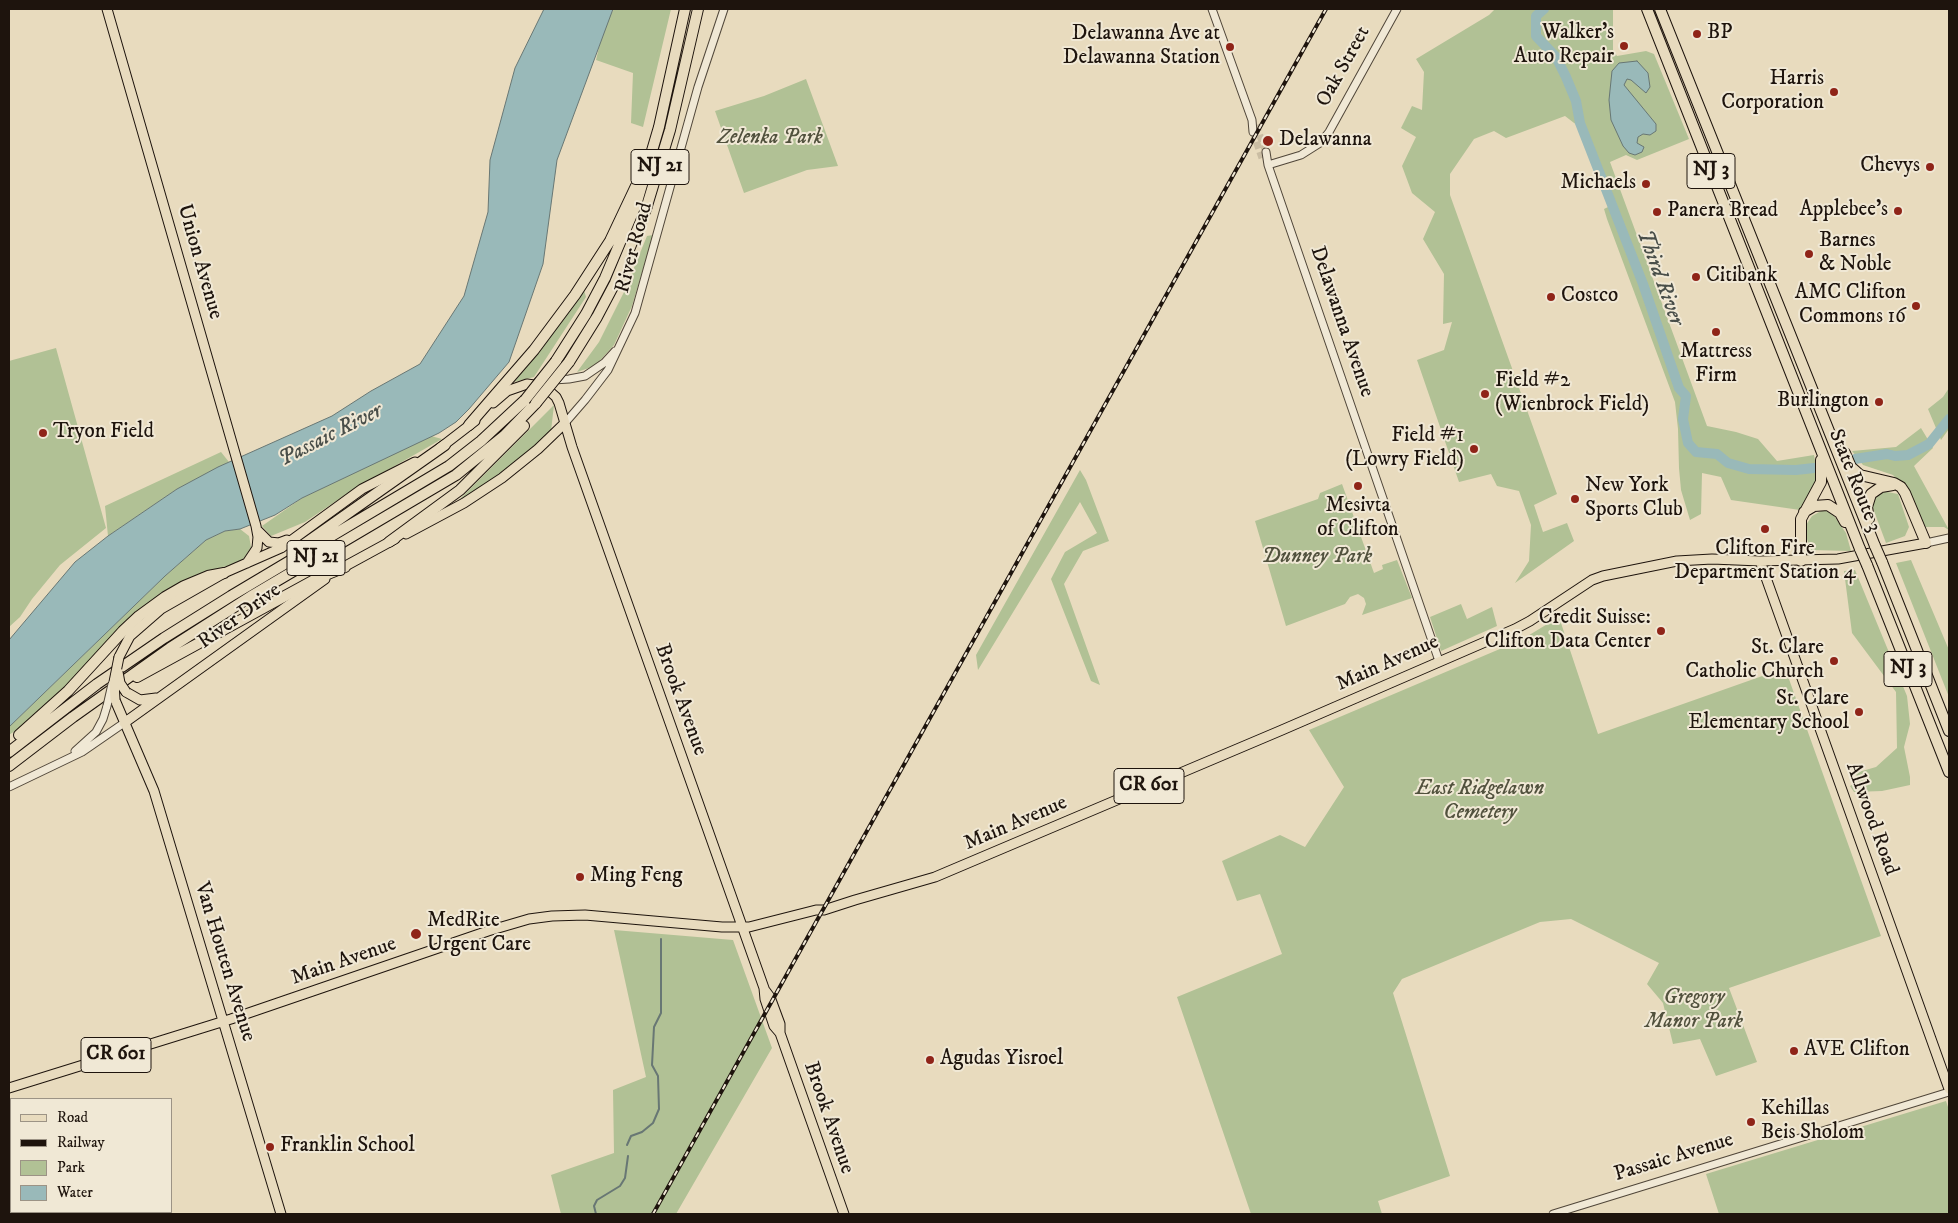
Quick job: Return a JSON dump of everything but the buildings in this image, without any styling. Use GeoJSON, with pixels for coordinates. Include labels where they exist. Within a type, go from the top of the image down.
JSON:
{"type":"FeatureCollection","features":[{"type":"Feature","properties":{"kind":"highway","name":"NJ 21"},"geometry":{"type":"LineString","coordinates":[[9,752],[122,666],[180,627],[449,466],[481,442],[525,400],[556,362],[586,314],[614,260],[636,205],[659,127],[685,9]]}},
{"type":"Feature","properties":{"kind":"highway","name":"NJ 21"},"geometry":{"type":"LineString","coordinates":[[9,766],[88,705],[148,663],[220,616],[456,474],[539,405],[557,384],[606,301],[640,227],[665,150],[698,9]]}},
{"type":"Feature","properties":{"kind":"highway","name":"State Route 3"},"geometry":{"type":"LineString","coordinates":[[1647,9],[1949,772]]}},
{"type":"Feature","properties":{"kind":"highway","name":"State Route 3"},"geometry":{"type":"LineString","coordinates":[[1660,9],[1949,731]]}},
{"type":"Feature","properties":{"kind":"highway"},"geometry":{"type":"LineString","coordinates":[[469,426],[545,336],[602,255],[625,213],[659,127]]}},
{"type":"Feature","properties":{"kind":"highway"},"geometry":{"type":"LineString","coordinates":[[1783,318],[1852,467],[1860,475],[1894,483],[1901,487],[1906,493],[1926,543]]}},
{"type":"Feature","properties":{"kind":"highway"},"geometry":{"type":"LineString","coordinates":[[389,542],[460,490],[489,463],[539,405]]}},
{"type":"Feature","properties":{"kind":"highway"},"geometry":{"type":"LineString","coordinates":[[1802,561],[1800,526],[1804,512],[1821,482],[1822,468],[1818,443]]}},
{"type":"Feature","properties":{"kind":"highway"},"geometry":{"type":"LineString","coordinates":[[248,586],[445,445]]}},
{"type":"Feature","properties":{"kind":"highway"},"geometry":{"type":"LineString","coordinates":[[1875,546],[1867,507],[1868,500],[1874,490],[1880,486],[1901,487]]}},
{"type":"Feature","properties":{"kind":"highway"},"geometry":{"type":"LineString","coordinates":[[1804,512],[1820,504],[1834,508],[1840,513],[1860,549]]}},
{"type":"Feature","properties":{"kind":"highway"},"geometry":{"type":"LineString","coordinates":[[88,705],[318,578],[345,567]]}},
{"type":"Feature","properties":{"kind":"highway"},"geometry":{"type":"LineString","coordinates":[[9,743],[68,691],[139,616],[184,586],[208,576],[224,573]]}},
{"type":"Feature","properties":{"kind":"main road","name":"Union Avenue"},"geometry":{"type":"LineString","coordinates":[[107,9],[256,526]]}},
{"type":"Feature","properties":{"kind":"main road"},"geometry":{"type":"LineString","coordinates":[[256,526],[265,540],[274,543],[284,541],[309,528],[362,489],[445,445],[507,391],[527,384],[541,386],[552,393],[559,403],[558,423],[548,440]]}},
{"type":"Feature","properties":{"kind":"main road","name":"Brook Avenue"},"geometry":{"type":"LineString","coordinates":[[559,403],[572,447],[764,988],[764,999],[774,1026],[780,1033],[844,1214]]}},
{"type":"Feature","properties":{"kind":"main road","name":"River Drive"},"geometry":{"type":"LineString","coordinates":[[124,723],[284,607],[345,567],[476,496],[508,474],[565,423]]}},
{"type":"Feature","properties":{"kind":"main road"},"geometry":{"type":"LineString","coordinates":[[548,440],[560,437],[572,447]]}},
{"type":"Feature","properties":{"kind":"main road"},"geometry":{"type":"LineString","coordinates":[[245,565],[257,548],[256,526]]}},
{"type":"Feature","properties":{"kind":"main road","name":"Van Houten Avenue"},"geometry":{"type":"LineString","coordinates":[[281,1214],[154,791],[115,700],[114,677],[119,657],[130,636],[152,616],[180,597],[224,573],[276,550],[309,528]]}},
{"type":"Feature","properties":{"kind":"main road","name":"Main Avenue"},"geometry":{"type":"LineString","coordinates":[[9,1088],[223,1022],[488,931],[533,918],[585,914],[742,928],[816,910],[821,905],[846,898],[855,900],[924,881],[955,870],[1515,629],[1592,580],[1603,576],[1677,561],[1712,558],[1802,561],[1856,557],[1926,543]]}},
{"type":"Feature","properties":{"kind":"main road","name":"Allwood Road"},"geometry":{"type":"LineString","coordinates":[[1760,560],[1949,1090]]}},
{"type":"Feature","properties":{"kind":"main road"},"geometry":{"type":"LineString","coordinates":[[119,657],[118,678],[126,692],[135,698],[145,700],[162,696]]}},
{"type":"Feature","properties":{"kind":"street","name":"River Road"},"geometry":{"type":"LineString","coordinates":[[565,423],[608,370],[635,313],[698,86],[724,9]]}},
{"type":"Feature","properties":{"kind":"street"},"geometry":{"type":"LineString","coordinates":[[1212,9],[1254,125]]}},
{"type":"Feature","properties":{"kind":"street","name":"Oak Street"},"geometry":{"type":"LineString","coordinates":[[1268,165],[1301,155],[1320,143],[1329,132],[1397,9]]}},
{"type":"Feature","properties":{"kind":"street","name":"Delawanna Avenue"},"geometry":{"type":"LineString","coordinates":[[1264,155],[1440,661]]}},
{"type":"Feature","properties":{"kind":"street"},"geometry":{"type":"LineString","coordinates":[[507,391],[527,382],[585,376],[604,363],[624,336]]}},
{"type":"Feature","properties":{"kind":"street","name":"Main Avenue"},"geometry":{"type":"LineString","coordinates":[[1926,543],[1949,538]]}},
{"type":"Feature","properties":{"kind":"street"},"geometry":{"type":"LineString","coordinates":[[65,759],[87,742],[96,732],[103,719],[114,677]]}},
{"type":"Feature","properties":{"kind":"street","name":"River Drive"},"geometry":{"type":"LineString","coordinates":[[9,788],[90,747],[124,723]]}},
{"type":"Feature","properties":{"kind":"street","name":"Passaic Avenue"},"geometry":{"type":"LineString","coordinates":[[1553,1214],[1949,1090]]}},
{"type":"Feature","properties":{"kind":"green space"},"geometry":{"type":"Polygon","coordinates":[[[614,9],[671,9],[643,127],[631,123],[633,73],[596,60],[605,22],[614,9]]]}},
{"type":"Feature","properties":{"kind":"green space"},"geometry":{"type":"Polygon","coordinates":[[[1495,9],[1613,9],[1613,50],[1617,56],[1646,51],[1654,54],[1689,139],[1637,160],[1626,155],[1610,162],[1707,426],[1758,439],[1777,461],[1814,455],[1818,477],[1817,486],[1800,510],[1731,500],[1721,477],[1702,473],[1701,514],[1690,520],[1681,490],[1675,402],[1607,219],[1604,209],[1608,207],[1578,126],[1565,116],[1506,138],[1494,131],[1474,139],[1450,174],[1450,195],[1557,494],[1534,505],[1543,532],[1567,523],[1574,541],[1515,583],[1529,561],[1531,525],[1519,491],[1497,486],[1491,474],[1459,482],[1417,360],[1444,350],[1452,322],[1443,324],[1444,274],[1423,239],[1435,212],[1412,193],[1402,166],[1416,137],[1401,128],[1412,106],[1422,110],[1424,72],[1416,59],[1489,15],[1495,9]]]}},
{"type":"Feature","properties":{"kind":"green space","name":"Zelenka Park"},"geometry":{"type":"Polygon","coordinates":[[[806,79],[838,166],[807,170],[744,193],[715,111],[764,96],[806,79]]]}},
{"type":"Feature","properties":{"kind":"green space"},"geometry":{"type":"Polygon","coordinates":[[[653,235],[632,306],[614,345],[595,366],[577,372],[599,342],[624,292],[647,236],[653,235]]]}},
{"type":"Feature","properties":{"kind":"green space"},"geometry":{"type":"Polygon","coordinates":[[[584,290],[586,297],[534,377],[514,382],[584,290]]]}},
{"type":"Feature","properties":{"kind":"green space","name":"Tryon Field"},"geometry":{"type":"Polygon","coordinates":[[[56,348],[106,528],[60,565],[20,617],[9,627],[9,361],[56,348]]]}},
{"type":"Feature","properties":{"kind":"green space"},"geometry":{"type":"Polygon","coordinates":[[[1949,388],[1949,429],[1941,440],[1928,409],[1943,397],[1949,388]]]}},
{"type":"Feature","properties":{"kind":"green space"},"geometry":{"type":"Polygon","coordinates":[[[554,405],[551,431],[526,455],[469,497],[456,503],[554,405]]]}},
{"type":"Feature","properties":{"kind":"green space"},"geometry":{"type":"Polygon","coordinates":[[[1921,428],[1933,448],[1914,466],[1949,530],[1944,527],[1924,527],[1906,491],[1893,475],[1863,465],[1852,451],[1896,447],[1921,428]]]}},
{"type":"Feature","properties":{"kind":"green space"},"geometry":{"type":"Polygon","coordinates":[[[431,436],[442,439],[351,491],[305,522],[271,536],[262,526],[302,498],[431,436]]]}},
{"type":"Feature","properties":{"kind":"green space"},"geometry":{"type":"Polygon","coordinates":[[[221,452],[229,462],[177,489],[108,536],[105,506],[221,452]]]}},
{"type":"Feature","properties":{"kind":"green space"},"geometry":{"type":"Polygon","coordinates":[[[1080,470],[1086,480],[1109,541],[1083,551],[1064,584],[1100,685],[1091,681],[1051,579],[1065,552],[1097,533],[1080,502],[978,670],[976,655],[1080,470]]]}},
{"type":"Feature","properties":{"kind":"green space","name":"Dunney Park"},"geometry":{"type":"Polygon","coordinates":[[[1342,484],[1374,573],[1383,569],[1382,565],[1397,560],[1412,598],[1362,615],[1366,604],[1364,598],[1358,594],[1350,597],[1345,604],[1286,626],[1255,521],[1318,499],[1320,493],[1342,484]]]}},
{"type":"Feature","properties":{"kind":"green space"},"geometry":{"type":"Polygon","coordinates":[[[1882,491],[1898,494],[1909,527],[1905,536],[1886,543],[1871,503],[1882,491]]]}},
{"type":"Feature","properties":{"kind":"green space"},"geometry":{"type":"Polygon","coordinates":[[[1823,510],[1832,513],[1846,533],[1851,551],[1810,550],[1804,528],[1812,516],[1823,510]]]}},
{"type":"Feature","properties":{"kind":"green space"},"geometry":{"type":"Polygon","coordinates":[[[240,529],[249,536],[251,547],[241,563],[196,576],[161,594],[35,717],[9,735],[9,727],[165,576],[206,540],[225,531],[240,529]]]}},
{"type":"Feature","properties":{"kind":"green space"},"geometry":{"type":"Polygon","coordinates":[[[1911,560],[1949,650],[1949,697],[1896,563],[1911,560]]]}},
{"type":"Feature","properties":{"kind":"green space"},"geometry":{"type":"Polygon","coordinates":[[[1855,570],[1907,696],[1910,724],[1904,747],[1910,785],[1882,791],[1854,792],[1850,786],[1860,781],[1855,773],[1876,767],[1897,748],[1896,692],[1852,633],[1844,571],[1855,570]]]}},
{"type":"Feature","properties":{"kind":"green space"},"geometry":{"type":"Polygon","coordinates":[[[1461,604],[1467,619],[1492,607],[1497,626],[1441,651],[1430,617],[1461,604]]]}},
{"type":"Feature","properties":{"kind":"green space","name":"East Ridgelawn Cemetery"},"geometry":{"type":"Polygon","coordinates":[[[1559,617],[1598,734],[1785,668],[1881,936],[1729,988],[1757,1062],[1716,1076],[1700,1039],[1673,1044],[1663,1003],[1647,984],[1659,963],[1571,919],[1540,922],[1402,979],[1393,993],[1450,1176],[1378,1201],[1382,1214],[1251,1214],[1177,997],[1282,954],[1260,894],[1237,901],[1222,861],[1280,835],[1305,847],[1344,787],[1309,730],[1521,640],[1559,617]]]}},
{"type":"Feature","properties":{"kind":"green space"},"geometry":{"type":"Polygon","coordinates":[[[614,930],[733,940],[772,1048],[676,1214],[561,1214],[551,1175],[614,1153],[613,1090],[646,1077],[614,930]]]}},
{"type":"Feature","properties":{"kind":"green space"},"geometry":{"type":"Polygon","coordinates":[[[1946,1101],[1949,1110],[1949,1214],[1719,1214],[1706,1174],[1946,1101]]]}},
{"type":"Feature","properties":{"kind":"water","name":"Passaic River"},"geometry":{"type":"Polygon","coordinates":[[[544,9],[613,9],[557,160],[543,264],[509,362],[469,409],[456,422],[439,433],[302,498],[275,515],[240,529],[225,531],[206,540],[165,576],[9,727],[9,640],[75,562],[108,536],[177,489],[218,467],[332,416],[371,391],[420,364],[464,296],[488,212],[490,160],[515,68],[544,9]]]}},
{"type":"Feature","properties":{"kind":"water"},"geometry":{"type":"Polygon","coordinates":[[[1637,61],[1648,73],[1650,87],[1646,93],[1631,80],[1627,79],[1624,85],[1656,124],[1656,131],[1650,135],[1643,134],[1638,137],[1637,143],[1644,147],[1642,152],[1635,155],[1629,153],[1623,146],[1611,120],[1609,100],[1612,71],[1619,63],[1637,61]]]}},
{"type":"Feature","properties":{"kind":"waterway","name":"Third River"},"geometry":{"type":"LineString","coordinates":[[1544,9],[1536,16],[1536,36],[1556,57],[1576,101],[1580,123],[1643,284],[1679,388],[1686,396],[1683,419],[1688,443],[1696,452],[1717,454],[1728,463],[1749,469],[1796,470],[1814,468]]}},
{"type":"Feature","properties":{"kind":"waterway","name":"Third River"},"geometry":{"type":"LineString","coordinates":[[1855,459],[1887,454],[1895,456],[1908,455],[1929,444],[1949,419]]}},
{"type":"Feature","properties":{"kind":"waterway"},"geometry":{"type":"LineString","coordinates":[[627,1145],[631,1136],[642,1132],[653,1123],[659,1109],[658,1076],[652,1065],[654,1027],[661,1013],[661,939]]}},
{"type":"Feature","properties":{"kind":"waterway"},"geometry":{"type":"LineString","coordinates":[[596,1214],[594,1206],[597,1200],[620,1186],[625,1178],[628,1156]]}},
{"type":"Feature","properties":{"kind":"tunnel"},"geometry":{"type":"LineString","coordinates":[[1256,125],[1266,152]]}},
{"type":"Feature","properties":{"kind":"tunnel"},"geometry":{"type":"LineString","coordinates":[[1253,132],[1262,158]]}},
{"type":"Feature","properties":{"kind":"railway"},"geometry":{"type":"LineString","coordinates":[[653,1214],[1326,9]]}},
{"type":"Feature","properties":{"kind":"place","name":"BP"},"geometry":{"type":"Point","coordinates":[1697,34]}},
{"type":"Feature","properties":{"kind":"place","name":"Walker's Auto Repair"},"geometry":{"type":"Point","coordinates":[1624,46]}},
{"type":"Feature","properties":{"kind":"place","name":"Delawanna Ave at Delawanna Station"},"geometry":{"type":"Point","coordinates":[1230,47]}},
{"type":"Feature","properties":{"kind":"place","name":"Harris Corporation"},"geometry":{"type":"Point","coordinates":[1834,92]}},
{"type":"Feature","properties":{"kind":"place","name":"Delawanna"},"geometry":{"type":"Point","coordinates":[1268,141]}},
{"type":"Feature","properties":{"kind":"place","name":"Chevys"},"geometry":{"type":"Point","coordinates":[1930,167]}},
{"type":"Feature","properties":{"kind":"place","name":"Michaels"},"geometry":{"type":"Point","coordinates":[1646,184]}},
{"type":"Feature","properties":{"kind":"place","name":"Applebee's"},"geometry":{"type":"Point","coordinates":[1898,211]}},
{"type":"Feature","properties":{"kind":"place","name":"Panera Bread"},"geometry":{"type":"Point","coordinates":[1657,212]}},
{"type":"Feature","properties":{"kind":"place","name":"Barnes & Noble"},"geometry":{"type":"Point","coordinates":[1809,254]}},
{"type":"Feature","properties":{"kind":"place","name":"Citibank"},"geometry":{"type":"Point","coordinates":[1696,277]}},
{"type":"Feature","properties":{"kind":"place","name":"Costco"},"geometry":{"type":"Point","coordinates":[1551,297]}},
{"type":"Feature","properties":{"kind":"place","name":"AMC Clifton Commons 16"},"geometry":{"type":"Point","coordinates":[1916,306]}},
{"type":"Feature","properties":{"kind":"place","name":"Mattress Firm"},"geometry":{"type":"Point","coordinates":[1716,332]}},
{"type":"Feature","properties":{"kind":"place","name":"Field #2 (Wienbrock Field)"},"geometry":{"type":"Point","coordinates":[1485,394]}},
{"type":"Feature","properties":{"kind":"place","name":"Burlington"},"geometry":{"type":"Point","coordinates":[1879,402]}},
{"type":"Feature","properties":{"kind":"place","name":"Tryon Field"},"geometry":{"type":"Point","coordinates":[43,433]}},
{"type":"Feature","properties":{"kind":"place","name":"Field #1 (Lowry Field)"},"geometry":{"type":"Point","coordinates":[1474,449]}},
{"type":"Feature","properties":{"kind":"place","name":"Mesivta of Clifton"},"geometry":{"type":"Point","coordinates":[1358,486]}},
{"type":"Feature","properties":{"kind":"place","name":"New York Sports Club"},"geometry":{"type":"Point","coordinates":[1575,499]}},
{"type":"Feature","properties":{"kind":"place","name":"Clifton Fire Department Station 4"},"geometry":{"type":"Point","coordinates":[1765,529]}},
{"type":"Feature","properties":{"kind":"place","name":"Credit Suisse: Clifton Data Center"},"geometry":{"type":"Point","coordinates":[1661,631]}},
{"type":"Feature","properties":{"kind":"place","name":"St. Clare Catholic Church"},"geometry":{"type":"Point","coordinates":[1834,661]}},
{"type":"Feature","properties":{"kind":"place","name":"St. Clare Elementary School"},"geometry":{"type":"Point","coordinates":[1859,712]}},
{"type":"Feature","properties":{"kind":"place","name":"Ming Feng"},"geometry":{"type":"Point","coordinates":[580,877]}},
{"type":"Feature","properties":{"kind":"place","name":"MedRite Urgent Care"},"geometry":{"type":"Point","coordinates":[416,934]}},
{"type":"Feature","properties":{"kind":"place","name":"AVE Clifton"},"geometry":{"type":"Point","coordinates":[1794,1051]}},
{"type":"Feature","properties":{"kind":"place","name":"Agudas Yisroel"},"geometry":{"type":"Point","coordinates":[930,1060]}},
{"type":"Feature","properties":{"kind":"place","name":"Kehillas Beis Sholom"},"geometry":{"type":"Point","coordinates":[1751,1122]}},
{"type":"Feature","properties":{"kind":"place","name":"Franklin School"},"geometry":{"type":"Point","coordinates":[270,1147]}},
{"type":"Feature","properties":{"kind":"park label","name":"Gregory Manor Park"},"geometry":{"type":"Point","coordinates":[1694,1011]}}]}
